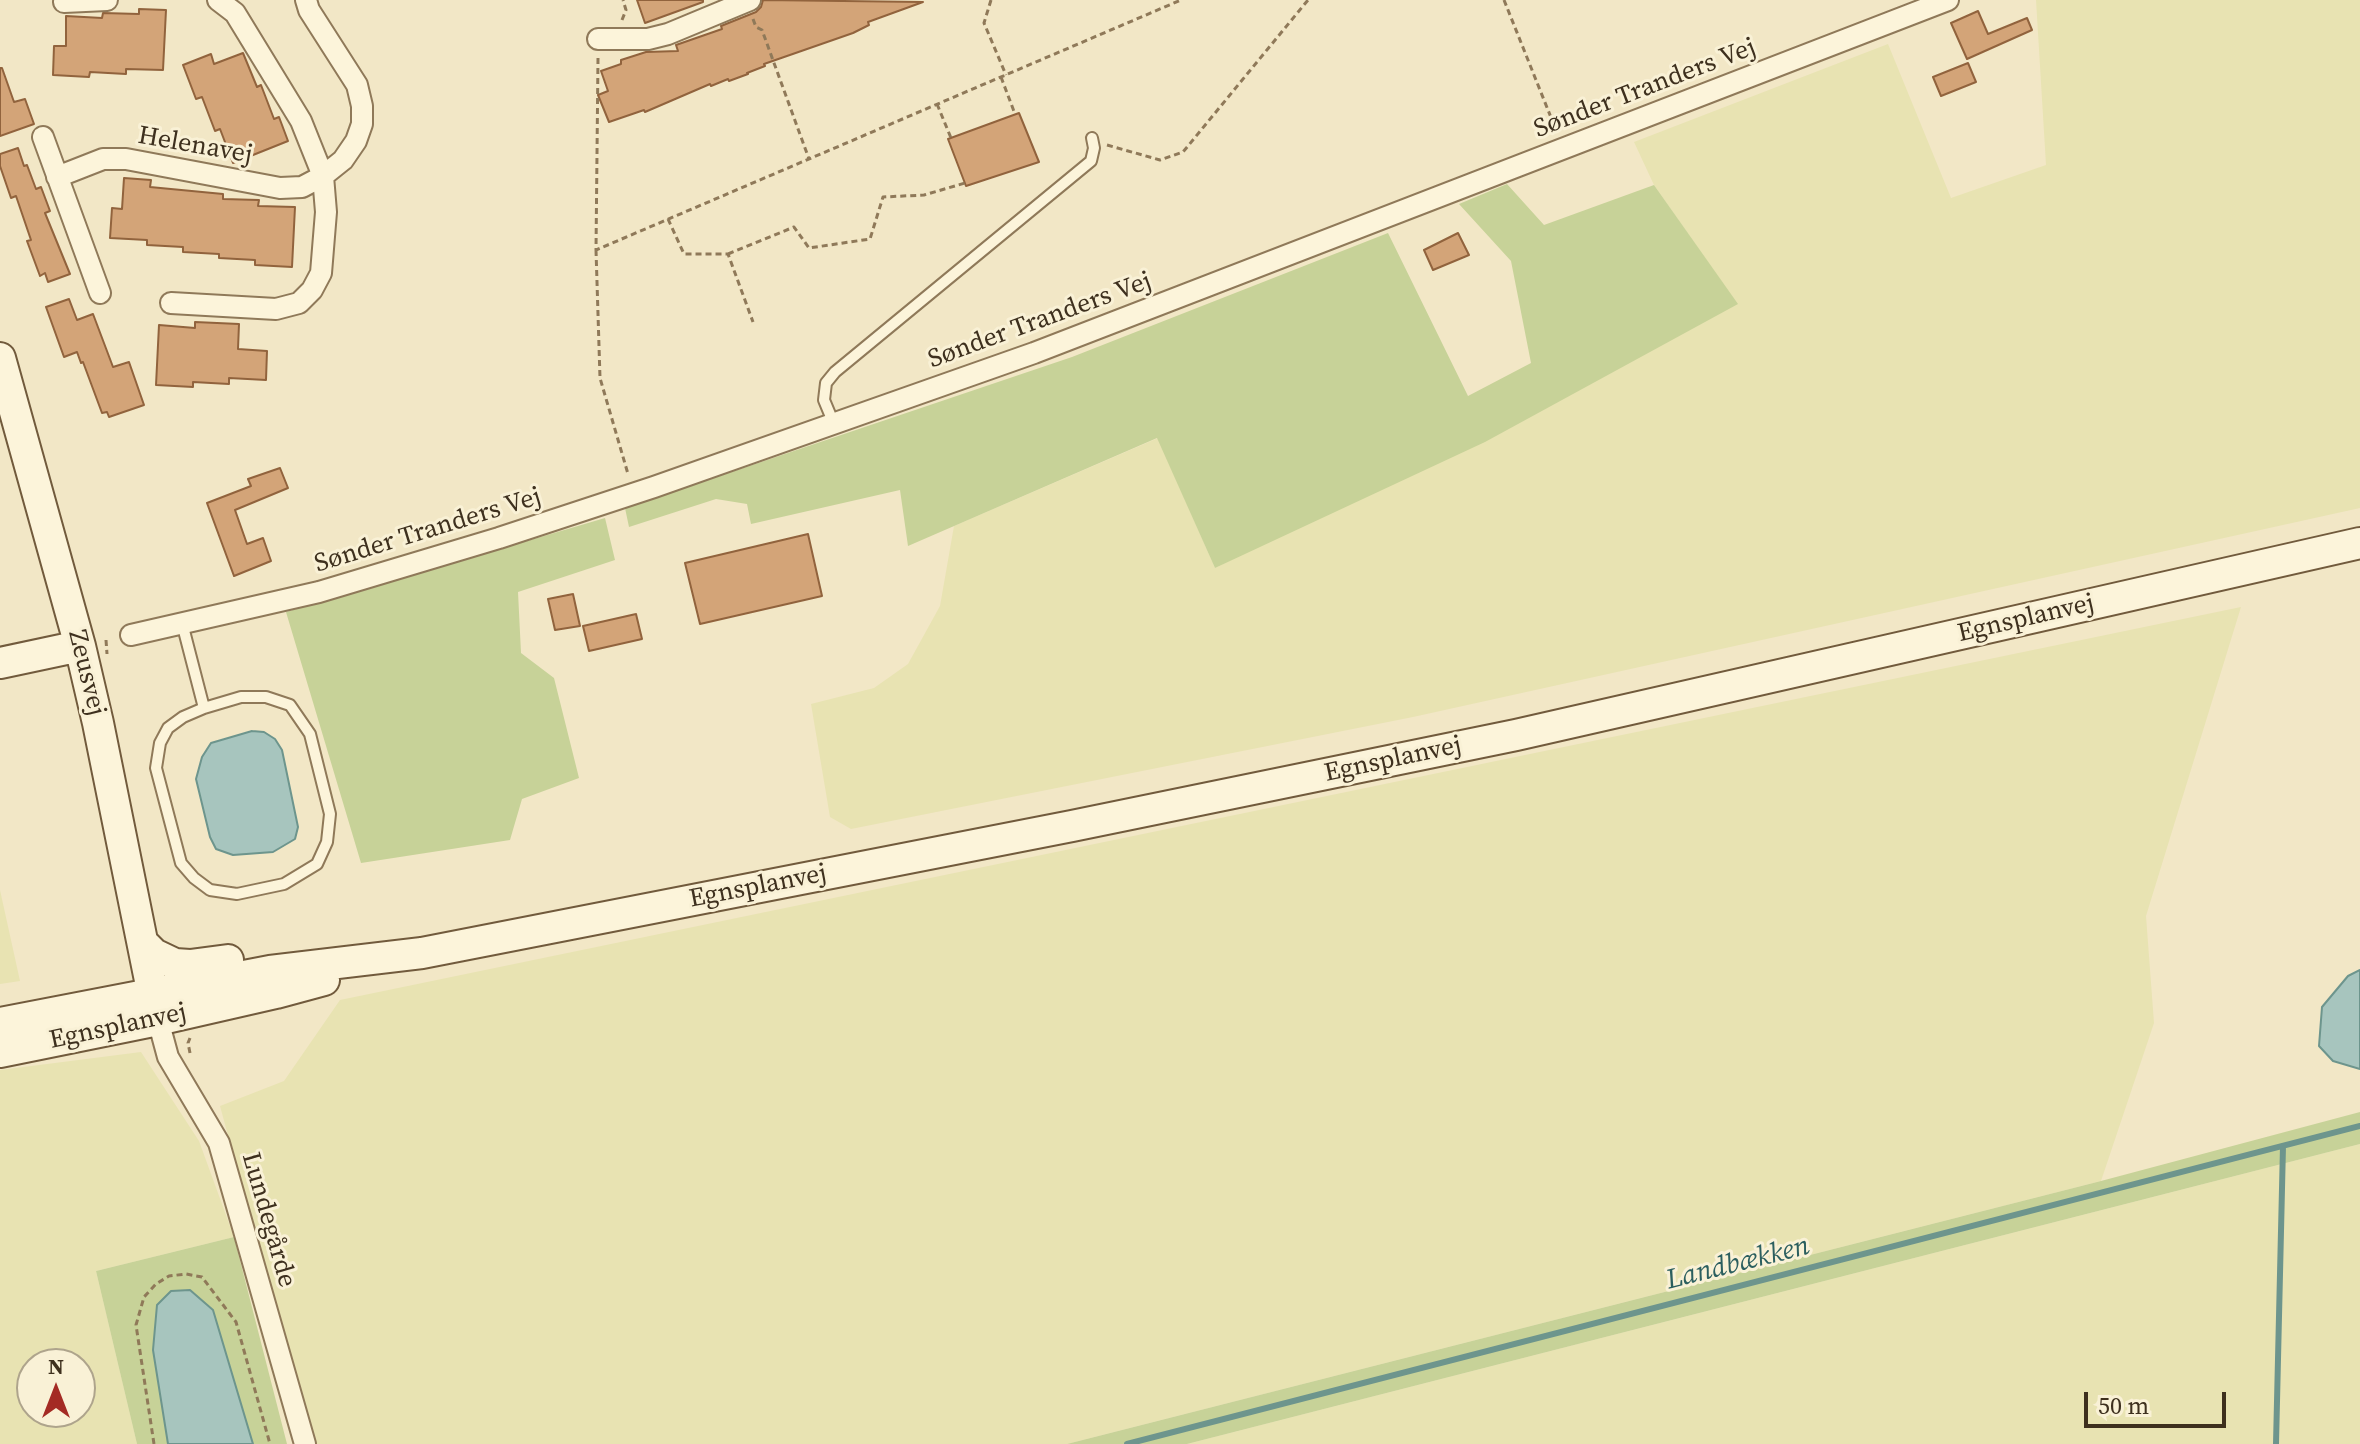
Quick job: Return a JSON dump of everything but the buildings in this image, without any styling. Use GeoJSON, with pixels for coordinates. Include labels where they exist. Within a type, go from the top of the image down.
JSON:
{"type":"FeatureCollection","features":[{"type":"Feature","properties":{"kind":"main road","name":"Zeusvej"},"geometry":{"type":"LineString","coordinates":[[0,358],[98,648],[108,764],[155,1006]]}},
{"type":"Feature","properties":{"kind":"main road","name":"Egnsplanvej"},"geometry":{"type":"LineString","coordinates":[[0,1023],[276,993],[422,953],[1072,826],[1516,735],[2360,543]]}},
{"type":"Feature","properties":{"kind":"main road"},"geometry":{"type":"LineString","coordinates":[[0,663],[98,648]]}},
{"type":"Feature","properties":{"kind":"main road"},"geometry":{"type":"LineString","coordinates":[[144,944],[164,960],[190,965],[411,937],[572,923]]}},
{"type":"Feature","properties":{"kind":"main road","name":"Egnsplanvej"},"geometry":{"type":"LineString","coordinates":[[0,1052],[155,1006]]}},
{"type":"Feature","properties":{"kind":"street"},"geometry":{"type":"LineString","coordinates":[[64,2],[107,0]]}},
{"type":"Feature","properties":{"kind":"street"},"geometry":{"type":"LineString","coordinates":[[171,303],[276,309],[299,303],[312,290],[321,273],[326,212],[323,176],[301,121],[235,13],[218,0]]}},
{"type":"Feature","properties":{"kind":"street","name":"Helenavej"},"geometry":{"type":"LineString","coordinates":[[57,177],[103,159],[126,159],[280,188],[302,187],[323,176],[343,160],[356,141],[362,124],[362,106],[357,85],[309,10],[306,0]]}},
{"type":"Feature","properties":{"kind":"street","name":"Sønder Tranders Vej"},"geometry":{"type":"LineString","coordinates":[[131,635],[319,592],[499,538],[834,424],[1034,353],[1948,0]]}},
{"type":"Feature","properties":{"kind":"street"},"geometry":{"type":"LineString","coordinates":[[598,39],[648,39],[668,34],[748,1]]}},
{"type":"Feature","properties":{"kind":"street"},"geometry":{"type":"LineString","coordinates":[[43,137],[100,293]]}},
{"type":"Feature","properties":{"kind":"street","name":"Lundegårde"},"geometry":{"type":"LineString","coordinates":[[155,1006],[163,1043],[175,1071],[219,1143],[305,1444]]}},
{"type":"Feature","properties":{"kind":"lane"},"geometry":{"type":"LineString","coordinates":[[834,424],[824,400],[826,383],[835,372],[1091,161],[1093,141]]}},
{"type":"Feature","properties":{"kind":"lane"},"geometry":{"type":"LineString","coordinates":[[182,623],[204,708]]}},
{"type":"Feature","properties":{"kind":"lane"},"geometry":{"type":"LineString","coordinates":[[241,697],[266,697],[290,705],[310,734],[330,814],[327,842],[317,864],[284,884],[237,894],[210,890],[181,863],[156,768],[160,743],[168,728],[204,708],[241,697]]}},
{"type":"Feature","properties":{"kind":"path"},"geometry":{"type":"LineString","coordinates":[[623,0],[626,10]]}},
{"type":"Feature","properties":{"kind":"path"},"geometry":{"type":"LineString","coordinates":[[991,0],[984,23],[1015,114]]}},
{"type":"Feature","properties":{"kind":"path"},"geometry":{"type":"LineString","coordinates":[[596,250],[1181,0]]}},
{"type":"Feature","properties":{"kind":"path"},"geometry":{"type":"LineString","coordinates":[[1093,141],[1160,160],[1183,152],[1308,0]]}},
{"type":"Feature","properties":{"kind":"path"},"geometry":{"type":"LineString","coordinates":[[1504,0],[1564,148]]}},
{"type":"Feature","properties":{"kind":"path"},"geometry":{"type":"LineString","coordinates":[[748,1],[756,27],[762,30],[809,159]]}},
{"type":"Feature","properties":{"kind":"path"},"geometry":{"type":"LineString","coordinates":[[598,39],[596,250],[600,378],[634,493]]}},
{"type":"Feature","properties":{"kind":"path"},"geometry":{"type":"LineString","coordinates":[[937,104],[951,138]]}},
{"type":"Feature","properties":{"kind":"path"},"geometry":{"type":"LineString","coordinates":[[668,219],[684,254],[728,254],[794,227],[809,248],[870,239],[883,197],[924,195],[965,183]]}},
{"type":"Feature","properties":{"kind":"path"},"geometry":{"type":"LineString","coordinates":[[728,254],[753,322]]}},
{"type":"Feature","properties":{"kind":"path"},"geometry":{"type":"LineString","coordinates":[[175,1071],[191,1062],[188,1043],[191,1036]]}},
{"type":"Feature","properties":{"kind":"path"},"geometry":{"type":"LineString","coordinates":[[154,1444],[136,1325],[144,1297],[156,1284],[169,1276],[186,1274],[202,1277],[236,1322],[270,1444]]}},
{"type":"Feature","properties":{"kind":"shaded area"},"geometry":{"type":"Polygon","coordinates":[[[2036,0],[2360,0],[2360,508],[1413,717],[851,829],[830,817],[811,704],[874,688],[908,664],[940,606],[954,526],[1158,438],[1215,568],[1737,304],[1654,185],[1634,142],[1888,44],[1951,198],[2046,165],[2036,0]]]}},
{"type":"Feature","properties":{"kind":"shaded area"},"geometry":{"type":"Polygon","coordinates":[[[2241,607],[2146,916],[2154,1023],[2101,1181],[1067,1444],[312,1444],[220,1106],[284,1081],[340,1000],[2241,607]]]}},
{"type":"Feature","properties":{"kind":"shaded area"},"geometry":{"type":"Polygon","coordinates":[[[0,890],[20,981],[0,984],[0,890]]]}},
{"type":"Feature","properties":{"kind":"shaded area"},"geometry":{"type":"Polygon","coordinates":[[[141,1052],[199,1141],[234,1237],[96,1271],[137,1444],[0,1444],[0,1070],[141,1052]]]}},
{"type":"Feature","properties":{"kind":"shaded area"},"geometry":{"type":"Polygon","coordinates":[[[2360,1144],[2360,1444],[1187,1444],[2102,1210],[2360,1144]]]}},
{"type":"Feature","properties":{"kind":"green space"},"geometry":{"type":"Polygon","coordinates":[[[1507,184],[1544,225],[1654,185],[1738,304],[1485,442],[1215,568],[1157,438],[908,546],[900,490],[751,524],[747,504],[716,499],[629,527],[625,508],[1072,357],[1388,233],[1468,396],[1531,363],[1511,261],[1459,204],[1507,184]]]}},
{"type":"Feature","properties":{"kind":"green space"},"geometry":{"type":"Polygon","coordinates":[[[605,518],[615,560],[518,592],[521,653],[554,678],[579,778],[522,799],[510,840],[361,863],[286,612],[605,518]]]}},
{"type":"Feature","properties":{"kind":"green space"},"geometry":{"type":"Polygon","coordinates":[[[2360,1112],[2360,1144],[1187,1444],[1067,1444],[2101,1181],[2360,1112]]]}},
{"type":"Feature","properties":{"kind":"green space"},"geometry":{"type":"Polygon","coordinates":[[[234,1237],[287,1444],[253,1444],[213,1310],[153,1350],[168,1444],[137,1444],[96,1271],[234,1237]]]}},
{"type":"Feature","properties":{"kind":"water"},"geometry":{"type":"Polygon","coordinates":[[[252,731],[264,732],[275,739],[282,750],[298,827],[295,839],[273,852],[233,855],[216,849],[210,837],[196,779],[202,757],[211,743],[252,731]]]}},
{"type":"Feature","properties":{"kind":"water"},"geometry":{"type":"Polygon","coordinates":[[[2360,970],[2360,1069],[2333,1061],[2319,1046],[2322,1007],[2348,976],[2360,970]]]}},
{"type":"Feature","properties":{"kind":"water"},"geometry":{"type":"Polygon","coordinates":[[[190,1290],[213,1310],[253,1444],[168,1444],[153,1350],[157,1305],[171,1291],[190,1290]]]}},
{"type":"Feature","properties":{"kind":"waterway","name":"Landbækken"},"geometry":{"type":"LineString","coordinates":[[1127,1444],[2360,1126]]}},
{"type":"Feature","properties":{"kind":"waterway"},"geometry":{"type":"LineString","coordinates":[[2276,1444],[2283,1146]]}}]}
